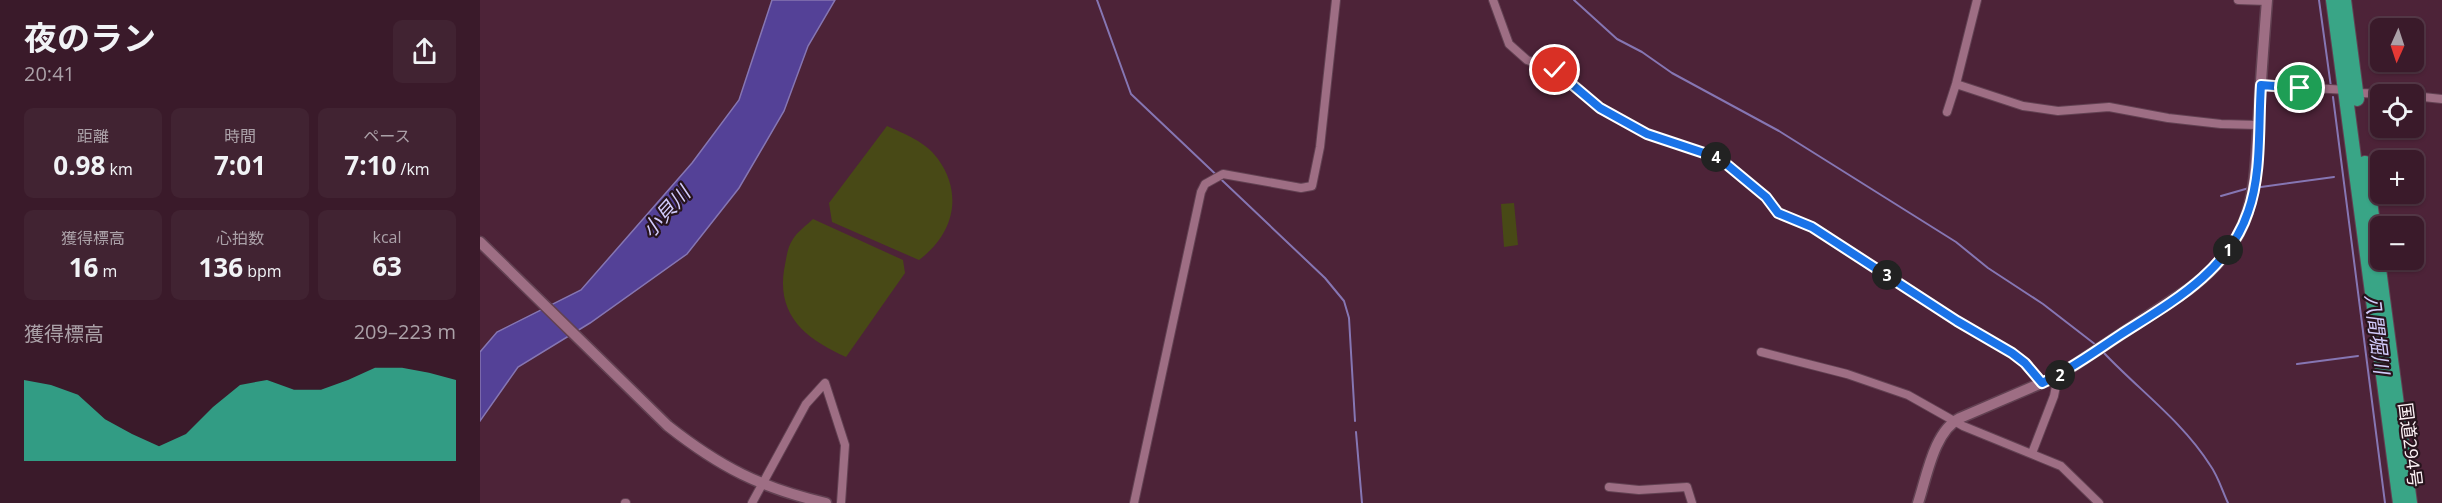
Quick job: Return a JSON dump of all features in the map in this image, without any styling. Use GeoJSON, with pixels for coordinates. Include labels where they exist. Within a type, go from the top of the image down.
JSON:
{"type":"FeatureCollection","features":[{"type":"Feature","properties":{"kind":"highway","name":"国道294号"},"geometry":{"type":"LineString","coordinates":[[2333,0],[2351,92],[2410,503]]}},
{"type":"Feature","properties":{"kind":"highway","name":"国道294号"},"geometry":{"type":"LineString","coordinates":[[2344,0],[2351,92],[2400,503]]}},
{"type":"Feature","properties":{"kind":"street"},"geometry":{"type":"LineString","coordinates":[[1134,503],[1201,192],[1205,184],[1223,174],[1301,188],[1312,186],[1320,147],[1336,0]]}},
{"type":"Feature","properties":{"kind":"street"},"geometry":{"type":"LineString","coordinates":[[1493,0],[1509,44],[1520,56],[1555,70],[1600,108],[1647,134],[1719,158],[1766,197],[1778,213],[1812,227],[1957,321],[2012,353],[2025,363],[2042,383]]}},
{"type":"Feature","properties":{"kind":"street"},"geometry":{"type":"LineString","coordinates":[[1947,112],[1977,0]]}},
{"type":"Feature","properties":{"kind":"street"},"geometry":{"type":"LineString","coordinates":[[1918,503],[1941,436],[1954,421],[2058,376],[2189,289],[2224,256],[2243,225],[2253,197],[2267,1],[2238,0]]}},
{"type":"Feature","properties":{"kind":"street"},"geometry":{"type":"LineString","coordinates":[[1956,84],[2035,108],[2058,111],[2109,107],[2168,118],[2221,124],[2258,125]]}},
{"type":"Feature","properties":{"kind":"street"},"geometry":{"type":"LineString","coordinates":[[2261,85],[2370,93]]}},
{"type":"Feature","properties":{"kind":"street"},"geometry":{"type":"LineString","coordinates":[[2424,97],[2442,99]]}},
{"type":"Feature","properties":{"kind":"street"},"geometry":{"type":"LineString","coordinates":[[480,242],[668,426],[697,449],[726,468],[762,484],[826,503]]}},
{"type":"Feature","properties":{"kind":"street"},"geometry":{"type":"LineString","coordinates":[[1761,352],[1847,375],[1908,395],[1954,421],[2065,469],[2099,503]]}},
{"type":"Feature","properties":{"kind":"street"},"geometry":{"type":"LineString","coordinates":[[2032,453],[2054,396],[2058,376]]}},
{"type":"Feature","properties":{"kind":"street"},"geometry":{"type":"LineString","coordinates":[[752,503],[806,404],[825,383],[845,445],[842,503]]}},
{"type":"Feature","properties":{"kind":"street"},"geometry":{"type":"LineString","coordinates":[[1609,487],[1639,490],[1687,487],[1692,503]]}},
{"type":"Feature","properties":{"kind":"shaded area"},"geometry":{"type":"Polygon","coordinates":[[[887,126],[928,148],[938,159],[951,186],[951,214],[947,227],[931,250],[919,260],[832,222],[829,203],[887,126]]]}},
{"type":"Feature","properties":{"kind":"shaded area"},"geometry":{"type":"Polygon","coordinates":[[[1514,203],[1518,245],[1504,247],[1501,204],[1514,203]]]}},
{"type":"Feature","properties":{"kind":"shaded area"},"geometry":{"type":"Polygon","coordinates":[[[813,219],[903,260],[905,273],[846,357],[807,334],[790,313],[785,301],[784,270],[789,246],[797,234],[813,219]]]}},
{"type":"Feature","properties":{"kind":"water","name":"小貝川"},"geometry":{"type":"Polygon","coordinates":[[[772,0],[835,0],[808,46],[784,111],[739,188],[687,254],[590,323],[518,367],[480,421],[480,352],[497,332],[581,290],[692,163],[739,100],[772,0]]]}},
{"type":"Feature","properties":{"kind":"waterway"},"geometry":{"type":"LineString","coordinates":[[1097,0],[1131,94],[1325,278],[1344,301],[1349,318],[1355,421]]}},
{"type":"Feature","properties":{"kind":"waterway"},"geometry":{"type":"LineString","coordinates":[[1574,0],[1617,39],[1642,52],[1672,73],[1779,131],[1956,242],[1988,268],[2043,304],[2096,345]]}},
{"type":"Feature","properties":{"kind":"waterway","name":"八間堀川"},"geometry":{"type":"LineString","coordinates":[[2319,0],[2331,87]]}},
{"type":"Feature","properties":{"kind":"waterway","name":"八間堀川"},"geometry":{"type":"LineString","coordinates":[[2333,97],[2385,503]]}},
{"type":"Feature","properties":{"kind":"waterway"},"geometry":{"type":"LineString","coordinates":[[2261,187],[2334,177]]}},
{"type":"Feature","properties":{"kind":"waterway"},"geometry":{"type":"LineString","coordinates":[[2221,196],[2249,188]]}},
{"type":"Feature","properties":{"kind":"waterway"},"geometry":{"type":"LineString","coordinates":[[2104,353],[2187,434],[2213,469],[2228,503]]}},
{"type":"Feature","properties":{"kind":"waterway"},"geometry":{"type":"LineString","coordinates":[[2297,364],[2358,356]]}},
{"type":"Feature","properties":{"kind":"waterway"},"geometry":{"type":"LineString","coordinates":[[1356,432],[1362,503]]}},
{"type":"Feature","properties":{"kind":"route"},"geometry":{"type":"LineString","coordinates":[[1555,70],[1600,108],[1647,134],[1707,152],[1719,158],[1766,197],[1778,213],[1812,227],[1957,321],[2012,353],[2025,363],[2042,383],[2066,371],[2189,289],[2224,256],[2243,225],[2253,197],[2261,85],[2300,88]]}}]}
